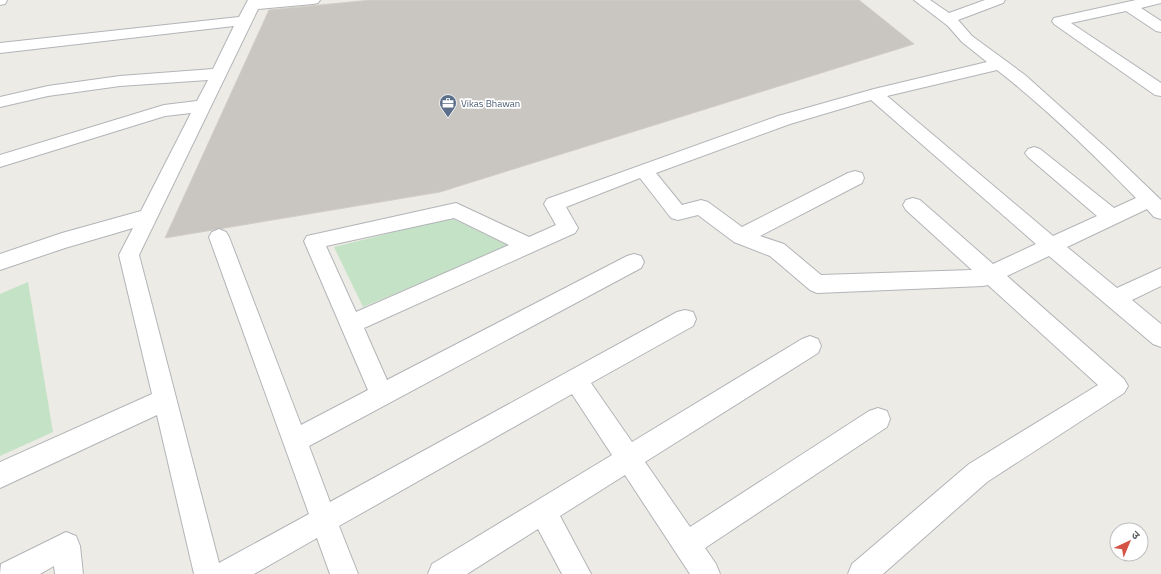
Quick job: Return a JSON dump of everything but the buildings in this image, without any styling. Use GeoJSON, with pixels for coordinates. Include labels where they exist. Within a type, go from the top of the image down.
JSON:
{"type":"FeatureCollection","features":[{"type":"Feature","properties":{"kind":"street"},"geometry":{"type":"LineString","coordinates":[[0,48],[313,0]]}},
{"type":"Feature","properties":{"kind":"street"},"geometry":{"type":"LineString","coordinates":[[921,0],[953,23],[967,39],[1019,79],[1106,157],[1155,206]]}},
{"type":"Feature","properties":{"kind":"street"},"geometry":{"type":"LineString","coordinates":[[948,19],[998,0]]}},
{"type":"Feature","properties":{"kind":"street"},"geometry":{"type":"LineString","coordinates":[[1156,0],[1059,21],[1161,91]]}},
{"type":"Feature","properties":{"kind":"street"},"geometry":{"type":"LineString","coordinates":[[1129,6],[1161,28]]}},
{"type":"Feature","properties":{"kind":"street"},"geometry":{"type":"LineString","coordinates":[[208,574],[129,255],[250,9]]}},
{"type":"Feature","properties":{"kind":"street"},"geometry":{"type":"LineString","coordinates":[[351,324],[568,228],[554,204],[784,120],[874,94],[1000,64]]}},
{"type":"Feature","properties":{"kind":"street"},"geometry":{"type":"LineString","coordinates":[[0,102],[48,92],[120,81],[218,74]]}},
{"type":"Feature","properties":{"kind":"street"},"geometry":{"type":"LineString","coordinates":[[874,94],[1051,246],[1161,337]]}},
{"type":"Feature","properties":{"kind":"street"},"geometry":{"type":"LineString","coordinates":[[0,161],[164,111],[202,106]]}},
{"type":"Feature","properties":{"kind":"street"},"geometry":{"type":"LineString","coordinates":[[1034,153],[1112,217]]}},
{"type":"Feature","properties":{"kind":"street"},"geometry":{"type":"LineString","coordinates":[[644,170],[678,213],[701,207],[741,237],[777,250],[817,284],[983,278],[1112,217],[1155,206]]}},
{"type":"Feature","properties":{"kind":"street"},"geometry":{"type":"LineString","coordinates":[[741,237],[855,178]]}},
{"type":"Feature","properties":{"kind":"street"},"geometry":{"type":"LineString","coordinates":[[862,574],[978,473],[1116,386],[913,205]]}},
{"type":"Feature","properties":{"kind":"street"},"geometry":{"type":"LineString","coordinates":[[382,394],[314,240],[456,210],[529,246]]}},
{"type":"Feature","properties":{"kind":"street"},"geometry":{"type":"LineString","coordinates":[[0,262],[62,241],[148,216]]}},
{"type":"Feature","properties":{"kind":"street"},"geometry":{"type":"LineString","coordinates":[[219,237],[344,574]]}},
{"type":"Feature","properties":{"kind":"street"},"geometry":{"type":"LineString","coordinates":[[294,441],[634,262]]}},
{"type":"Feature","properties":{"kind":"street"},"geometry":{"type":"LineString","coordinates":[[1115,299],[1161,276]]}},
{"type":"Feature","properties":{"kind":"street"},"geometry":{"type":"LineString","coordinates":[[226,574],[685,319]]}},
{"type":"Feature","properties":{"kind":"street"},"geometry":{"type":"LineString","coordinates":[[442,574],[810,346]]}},
{"type":"Feature","properties":{"kind":"street"},"geometry":{"type":"LineString","coordinates":[[576,380],[706,574]]}},
{"type":"Feature","properties":{"kind":"street"},"geometry":{"type":"LineString","coordinates":[[0,475],[165,400]]}},
{"type":"Feature","properties":{"kind":"street"},"geometry":{"type":"LineString","coordinates":[[686,545],[878,419]]}},
{"type":"Feature","properties":{"kind":"street"},"geometry":{"type":"LineString","coordinates":[[543,511],[577,574]]}},
{"type":"Feature","properties":{"kind":"street"},"geometry":{"type":"LineString","coordinates":[[11,574],[66,546],[69,574]]}},
{"type":"Feature","properties":{"kind":"green space"},"geometry":{"type":"Polygon","coordinates":[[[451,218],[509,246],[363,307],[334,247],[451,218]]]}},
{"type":"Feature","properties":{"kind":"green space"},"geometry":{"type":"Polygon","coordinates":[[[28,282],[53,432],[0,456],[0,294],[28,282]]]}},
{"type":"Feature","properties":{"kind":"place","name":"Vikas Bhawan"},"geometry":{"type":"Point","coordinates":[448,118]}}]}
